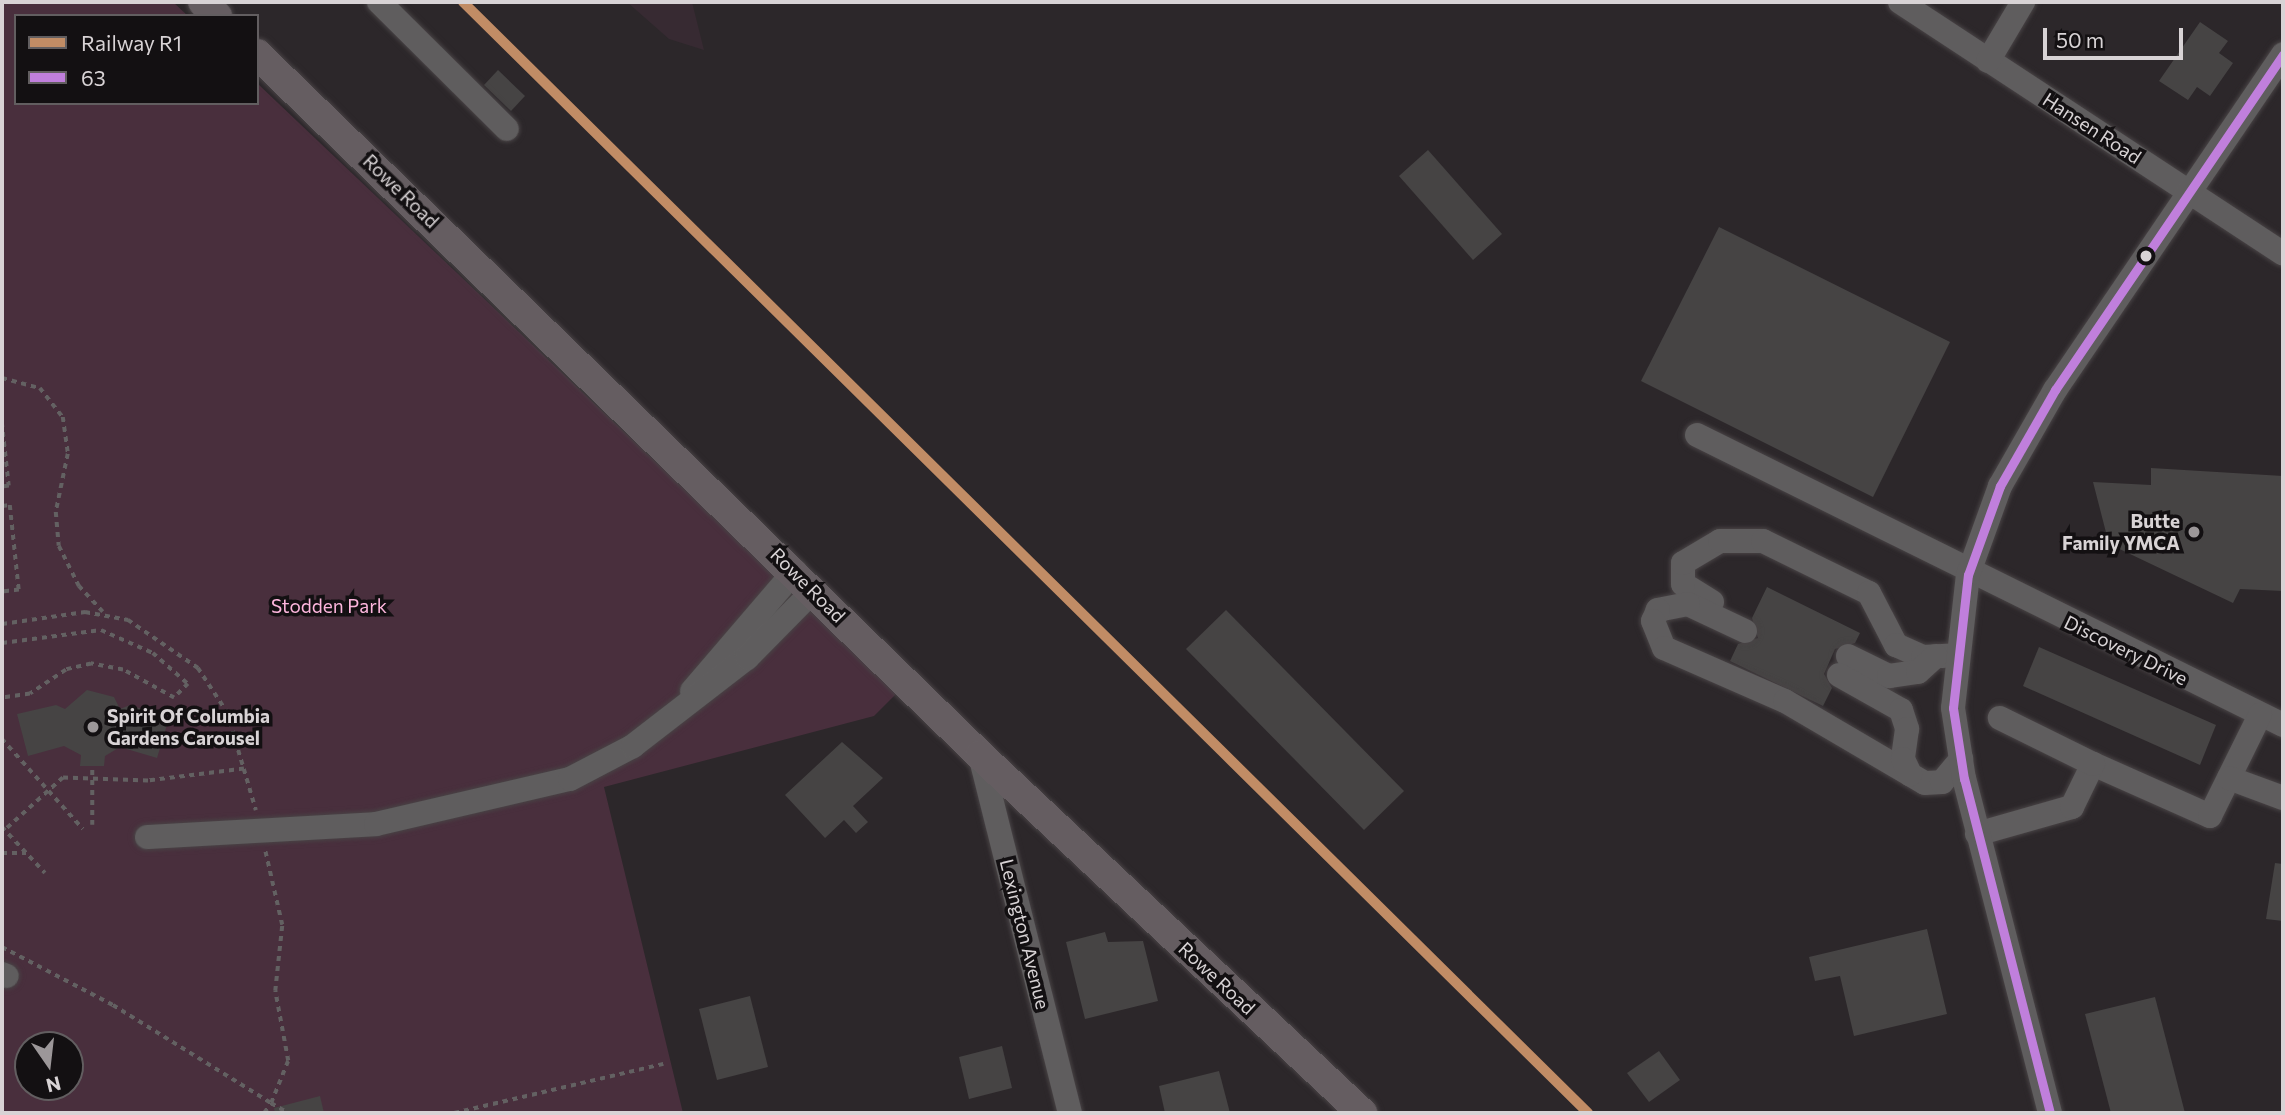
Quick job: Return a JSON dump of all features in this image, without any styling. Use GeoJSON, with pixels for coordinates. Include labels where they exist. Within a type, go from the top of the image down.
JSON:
{"type":"FeatureCollection","features":[{"type":"Feature","properties":{"kind":"main road","name":"Rowe Road"},"geometry":{"type":"LineString","coordinates":[[259,56],[804,580],[980,755],[1362,1113]]}},
{"type":"Feature","properties":{"kind":"street"},"geometry":{"type":"LineString","coordinates":[[379,2],[507,129]]}},
{"type":"Feature","properties":{"kind":"street","name":"Hansen Road"},"geometry":{"type":"LineString","coordinates":[[1900,2],[2283,254]]}},
{"type":"Feature","properties":{"kind":"street"},"geometry":{"type":"LineString","coordinates":[[1988,61],[2023,2]]}},
{"type":"Feature","properties":{"kind":"street"},"geometry":{"type":"LineString","coordinates":[[1910,774],[1904,744],[1892,717],[1841,671],[1885,686],[1903,685],[1937,661],[2000,486],[2055,390],[2188,190],[2283,54]]}},
{"type":"Feature","properties":{"kind":"street","name":"Discovery Drive"},"geometry":{"type":"LineString","coordinates":[[1697,435],[1968,575],[2283,725]]}},
{"type":"Feature","properties":{"kind":"street"},"geometry":{"type":"LineString","coordinates":[[1685,595],[1679,576],[1683,563],[1720,541],[1763,541],[1869,593],[1896,645],[1937,661],[1953,708],[1978,834],[2050,1113]]}},
{"type":"Feature","properties":{"kind":"street"},"geometry":{"type":"LineString","coordinates":[[147,837],[306,832],[459,808],[602,764],[682,706],[733,636],[804,580]]}},
{"type":"Feature","properties":{"kind":"street"},"geometry":{"type":"LineString","coordinates":[[1747,625],[1685,595],[1662,598],[1653,621],[1664,648],[1785,701],[1925,783],[1941,782],[1961,759]]}},
{"type":"Feature","properties":{"kind":"street"},"geometry":{"type":"LineString","coordinates":[[2000,718],[2093,764],[2210,816],[2260,715]]}},
{"type":"Feature","properties":{"kind":"street","name":"Lexington Avenue"},"geometry":{"type":"LineString","coordinates":[[980,755],[1070,1113]]}},
{"type":"Feature","properties":{"kind":"street"},"geometry":{"type":"LineString","coordinates":[[1978,834],[2073,807],[2093,764]]}},
{"type":"Feature","properties":{"kind":"street"},"geometry":{"type":"LineString","coordinates":[[2229,778],[2283,798]]}},
{"type":"Feature","properties":{"kind":"path"},"geometry":{"type":"LineString","coordinates":[[2,378],[40,388],[63,417],[68,454],[56,512],[59,546],[79,586],[103,612]]}},
{"type":"Feature","properties":{"kind":"path"},"geometry":{"type":"LineString","coordinates":[[2,422],[9,486],[2,487]]}},
{"type":"Feature","properties":{"kind":"path"},"geometry":{"type":"LineString","coordinates":[[2,506],[10,505],[19,590],[2,592]]}},
{"type":"Feature","properties":{"kind":"path"},"geometry":{"type":"LineString","coordinates":[[2,624],[103,612],[128,620],[198,668],[227,712],[258,820]]}},
{"type":"Feature","properties":{"kind":"path"},"geometry":{"type":"LineString","coordinates":[[2,643],[101,631],[147,649],[188,684],[174,698],[123,670],[91,664],[66,670],[30,694],[2,698]]}},
{"type":"Feature","properties":{"kind":"path"},"geometry":{"type":"LineString","coordinates":[[2,739],[83,829]]}},
{"type":"Feature","properties":{"kind":"path"},"geometry":{"type":"LineString","coordinates":[[92,766],[92,825]]}},
{"type":"Feature","properties":{"kind":"path"},"geometry":{"type":"LineString","coordinates":[[45,873],[3,829],[63,778],[148,781],[244,769]]}},
{"type":"Feature","properties":{"kind":"path"},"geometry":{"type":"LineString","coordinates":[[264,848],[282,925],[275,990],[288,1061],[271,1103],[264,1113]]}},
{"type":"Feature","properties":{"kind":"path"},"geometry":{"type":"LineString","coordinates":[[2,853],[26,853]]}},
{"type":"Feature","properties":{"kind":"path"},"geometry":{"type":"LineString","coordinates":[[2,947],[122,1010],[288,1113]]}},
{"type":"Feature","properties":{"kind":"path"},"geometry":{"type":"LineString","coordinates":[[454,1113],[663,1064]]}},
{"type":"Feature","properties":{"kind":"shaded area"},"geometry":{"type":"Polygon","coordinates":[[[627,2],[692,2],[704,50],[669,39],[627,2]]]}},
{"type":"Feature","properties":{"kind":"green space","name":"Stodden Park"},"geometry":{"type":"Polygon","coordinates":[[[2,2],[173,2],[186,14],[14,14],[14,105],[259,105],[259,85],[898,692],[874,716],[604,787],[683,1113],[2,1113],[2,2]]]}},
{"type":"Feature","properties":{"kind":"building"},"geometry":{"type":"Polygon","coordinates":[[[2200,22],[2228,41],[2219,53],[2233,63],[2210,96],[2197,87],[2188,100],[2159,81],[2200,22]]]}},
{"type":"Feature","properties":{"kind":"building"},"geometry":{"type":"Polygon","coordinates":[[[498,70],[525,96],[511,111],[484,85],[498,70]]]}},
{"type":"Feature","properties":{"kind":"building"},"geometry":{"type":"Polygon","coordinates":[[[1428,150],[1502,234],[1473,260],[1399,176],[1428,150]]]}},
{"type":"Feature","properties":{"kind":"building"},"geometry":{"type":"Polygon","coordinates":[[[1719,227],[1950,342],[1873,497],[1641,381],[1719,227]]]}},
{"type":"Feature","properties":{"kind":"building","name":"Butte Family YMCA"},"geometry":{"type":"Polygon","coordinates":[[[2151,468],[2283,476],[2283,591],[2240,589],[2233,603],[2109,544],[2093,482],[2151,485],[2151,468]]]}},
{"type":"Feature","properties":{"kind":"building"},"geometry":{"type":"Polygon","coordinates":[[[1767,587],[1860,633],[1855,643],[1835,649],[1824,674],[1832,688],[1823,706],[1730,661],[1738,644],[1758,638],[1752,618],[1767,587]]]}},
{"type":"Feature","properties":{"kind":"building"},"geometry":{"type":"Polygon","coordinates":[[[1226,610],[1404,791],[1364,830],[1186,649],[1226,610]]]}},
{"type":"Feature","properties":{"kind":"building"},"geometry":{"type":"Polygon","coordinates":[[[2039,647],[2216,725],[2200,765],[2023,686],[2039,647]]]}},
{"type":"Feature","properties":{"kind":"building","name":"Spirit Of Columbia Gardens Carousel"},"geometry":{"type":"Polygon","coordinates":[[[87,690],[114,697],[120,709],[130,705],[169,718],[157,758],[120,747],[105,756],[104,766],[80,766],[81,755],[64,746],[28,756],[17,714],[56,705],[65,709],[87,690]]]}},
{"type":"Feature","properties":{"kind":"building"},"geometry":{"type":"Polygon","coordinates":[[[842,742],[883,778],[853,806],[868,822],[856,833],[844,820],[825,838],[785,795],[842,742]]]}},
{"type":"Feature","properties":{"kind":"building"},"geometry":{"type":"Polygon","coordinates":[[[2275,863],[2283,864],[2283,921],[2266,919],[2275,863]]]}},
{"type":"Feature","properties":{"kind":"building"},"geometry":{"type":"Polygon","coordinates":[[[1927,929],[1947,1014],[1854,1036],[1840,976],[1815,981],[1809,957],[1927,929]]]}},
{"type":"Feature","properties":{"kind":"building"},"geometry":{"type":"Polygon","coordinates":[[[1105,932],[1108,942],[1143,941],[1158,1001],[1085,1019],[1066,942],[1105,932]]]}},
{"type":"Feature","properties":{"kind":"building"},"geometry":{"type":"Polygon","coordinates":[[[750,996],[768,1067],[717,1080],[699,1009],[750,996]]]}},
{"type":"Feature","properties":{"kind":"building"},"geometry":{"type":"Polygon","coordinates":[[[2155,997],[2185,1113],[2111,1113],[2085,1014],[2155,997]]]}},
{"type":"Feature","properties":{"kind":"building"},"geometry":{"type":"Polygon","coordinates":[[[1002,1046],[1012,1088],[969,1099],[959,1057],[1002,1046]]]}},
{"type":"Feature","properties":{"kind":"building"},"geometry":{"type":"Polygon","coordinates":[[[1659,1051],[1680,1080],[1649,1102],[1627,1073],[1659,1051]]]}},
{"type":"Feature","properties":{"kind":"building"},"geometry":{"type":"Polygon","coordinates":[[[1219,1071],[1230,1113],[1165,1113],[1159,1086],[1219,1071]]]}},
{"type":"Feature","properties":{"kind":"building"},"geometry":{"type":"Polygon","coordinates":[[[320,1096],[324,1113],[275,1113],[274,1108],[320,1096]]]}},
{"type":"Feature","properties":{"kind":"rail line","name":"R1"},"geometry":{"type":"LineString","coordinates":[[463,2],[1588,1113]]}},
{"type":"Feature","properties":{"kind":"transit line","name":"63"},"geometry":{"type":"LineString","coordinates":[[2050,1113],[1964,779],[1953,708],[1968,575],[2000,486],[2055,390],[2283,54]]}},
{"type":"Feature","properties":{"kind":"place","name":"Butte Family YMCA"},"geometry":{"type":"Point","coordinates":[2194,532]}},
{"type":"Feature","properties":{"kind":"place","name":"Spirit Of Columbia Gardens Carousel"},"geometry":{"type":"Point","coordinates":[93,727]}}]}
